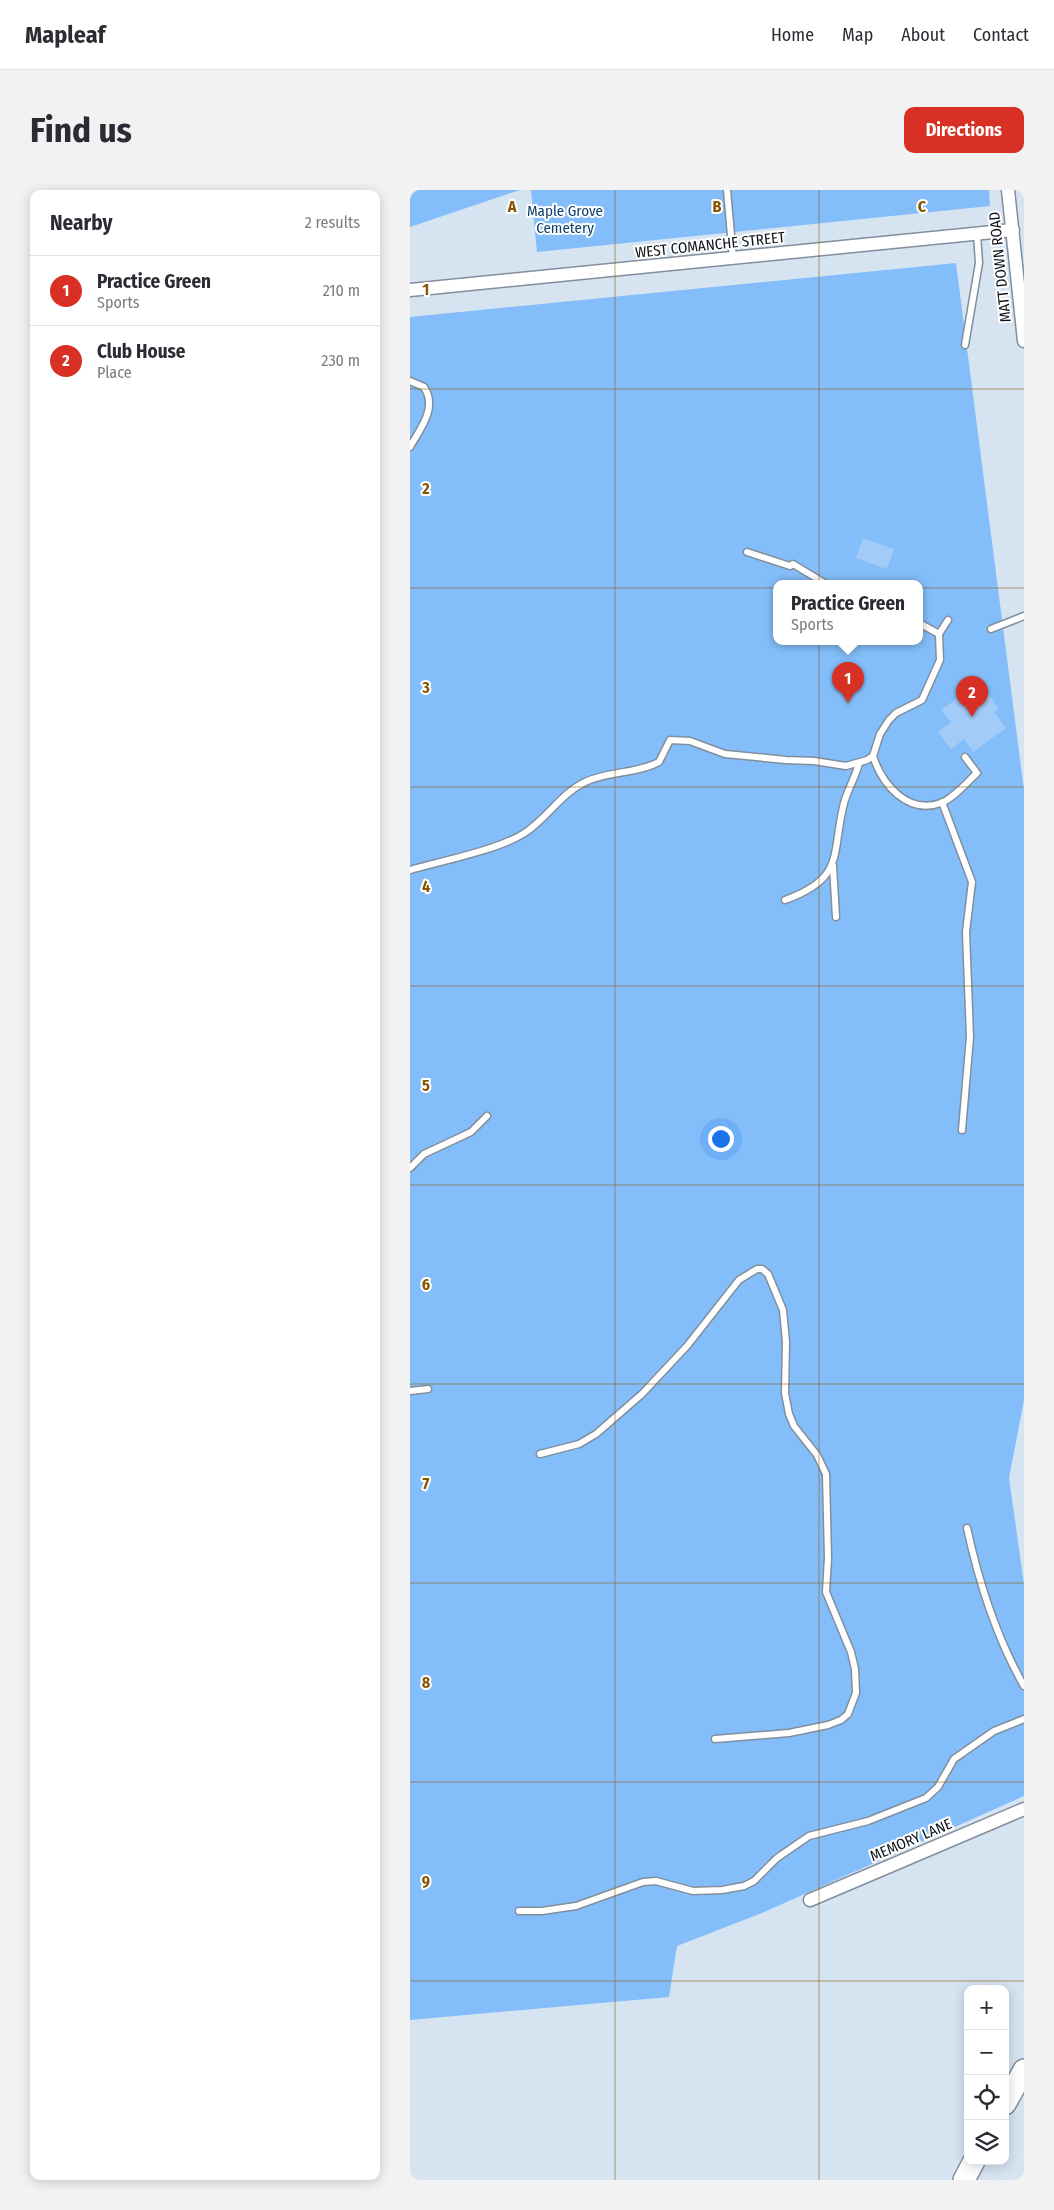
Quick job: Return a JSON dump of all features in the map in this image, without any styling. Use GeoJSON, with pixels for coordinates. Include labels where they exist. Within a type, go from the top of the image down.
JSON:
{"type":"FeatureCollection","features":[{"type":"Feature","properties":{"kind":"highway"},"geometry":{"type":"LineString","coordinates":[[1009,2097],[1024,2070]]}},
{"type":"Feature","properties":{"kind":"highway"},"geometry":{"type":"LineString","coordinates":[[964,2180],[972,2165]]}},
{"type":"Feature","properties":{"kind":"street","name":"MATT DOWN ROAD"},"geometry":{"type":"LineString","coordinates":[[1008,190],[1024,342]]}},
{"type":"Feature","properties":{"kind":"street","name":"WEST COMANCHE STREET"},"geometry":{"type":"LineString","coordinates":[[410,290],[1013,230]]}},
{"type":"Feature","properties":{"kind":"street","name":"MEMORY LANE"},"geometry":{"type":"LineString","coordinates":[[810,1900],[1024,1809]]}},
{"type":"Feature","properties":{"kind":"lane"},"geometry":{"type":"LineString","coordinates":[[727,190],[733,259]]}},
{"type":"Feature","properties":{"kind":"lane"},"geometry":{"type":"LineString","coordinates":[[965,345],[979,263],[976,234]]}},
{"type":"Feature","properties":{"kind":"lane"},"geometry":{"type":"LineString","coordinates":[[410,381],[424,387],[430,401],[430,410],[410,447]]}},
{"type":"Feature","properties":{"kind":"lane"},"geometry":{"type":"LineString","coordinates":[[747,552],[790,566],[794,564],[820,580]]}},
{"type":"Feature","properties":{"kind":"lane"},"geometry":{"type":"LineString","coordinates":[[991,629],[1024,616]]}},
{"type":"Feature","properties":{"kind":"lane"},"geometry":{"type":"LineString","coordinates":[[948,620],[939,634],[940,660],[922,700],[901,710],[889,720],[880,734],[873,756],[882,776],[896,794],[916,804],[942,802],[978,773],[965,757]]}},
{"type":"Feature","properties":{"kind":"lane"},"geometry":{"type":"LineString","coordinates":[[923,625],[939,634]]}},
{"type":"Feature","properties":{"kind":"lane"},"geometry":{"type":"LineString","coordinates":[[410,870],[514,839],[532,828],[566,795],[585,782],[659,762],[670,740],[690,741],[725,754],[814,761],[838,765],[859,763],[873,756]]}},
{"type":"Feature","properties":{"kind":"lane"},"geometry":{"type":"LineString","coordinates":[[836,917],[833,865],[844,804],[859,763]]}},
{"type":"Feature","properties":{"kind":"lane"},"geometry":{"type":"LineString","coordinates":[[942,802],[972,882],[966,932],[970,1037],[962,1130]]}},
{"type":"Feature","properties":{"kind":"lane"},"geometry":{"type":"LineString","coordinates":[[785,900],[811,888],[822,880],[833,865]]}},
{"type":"Feature","properties":{"kind":"lane"},"geometry":{"type":"LineString","coordinates":[[410,1168],[424,1154],[471,1132],[487,1116]]}},
{"type":"Feature","properties":{"kind":"lane"},"geometry":{"type":"LineString","coordinates":[[540,1454],[579,1444],[596,1434],[642,1394],[687,1346],[740,1280],[749,1272],[757,1269],[762,1269],[768,1274],[783,1310],[786,1342],[784,1380],[789,1414],[794,1426],[820,1460],[826,1474],[828,1558],[826,1592],[851,1652],[855,1669],[856,1693],[848,1714],[842,1720],[828,1725],[789,1732],[715,1739]]}},
{"type":"Feature","properties":{"kind":"lane"},"geometry":{"type":"LineString","coordinates":[[410,1391],[428,1389]]}},
{"type":"Feature","properties":{"kind":"lane"},"geometry":{"type":"LineString","coordinates":[[967,1528],[981,1586],[998,1634],[1024,1686]]}},
{"type":"Feature","properties":{"kind":"lane"},"geometry":{"type":"LineString","coordinates":[[519,1911],[542,1911],[576,1906],[643,1882],[656,1881],[693,1891],[722,1890],[744,1886],[754,1881],[777,1858],[810,1836],[868,1821],[926,1798],[938,1787],[954,1759],[994,1731],[1024,1719]]}},
{"type":"Feature","properties":{"kind":"green space"},"geometry":{"type":"Polygon","coordinates":[[[410,190],[520,190],[410,227],[410,190]]]}},
{"type":"Feature","properties":{"kind":"green space","name":"Maple Grove Cemetery"},"geometry":{"type":"Polygon","coordinates":[[[531,190],[989,190],[990,206],[537,252],[531,190]]]}},
{"type":"Feature","properties":{"kind":"green space"},"geometry":{"type":"Polygon","coordinates":[[[956,263],[1024,790],[1024,1400],[1009,1478],[1024,1584],[1024,1796],[762,1913],[677,1946],[669,1997],[410,2020],[410,317],[956,263]]]}},
{"type":"Feature","properties":{"kind":"building"},"geometry":{"type":"Polygon","coordinates":[[[863,538],[894,549],[887,569],[856,558],[863,538]]]}},
{"type":"Feature","properties":{"kind":"building"},"geometry":{"type":"Polygon","coordinates":[[[973,687],[982,700],[989,695],[999,709],[994,712],[1006,728],[973,752],[964,739],[951,749],[938,732],[951,722],[941,710],[973,687]]]}},
{"type":"Feature","properties":{"kind":"place","name":"Practice Green"},"geometry":{"type":"Point","coordinates":[848,703]}},
{"type":"Feature","properties":{"kind":"place","name":"Club House"},"geometry":{"type":"Point","coordinates":[972,717]}}]}
